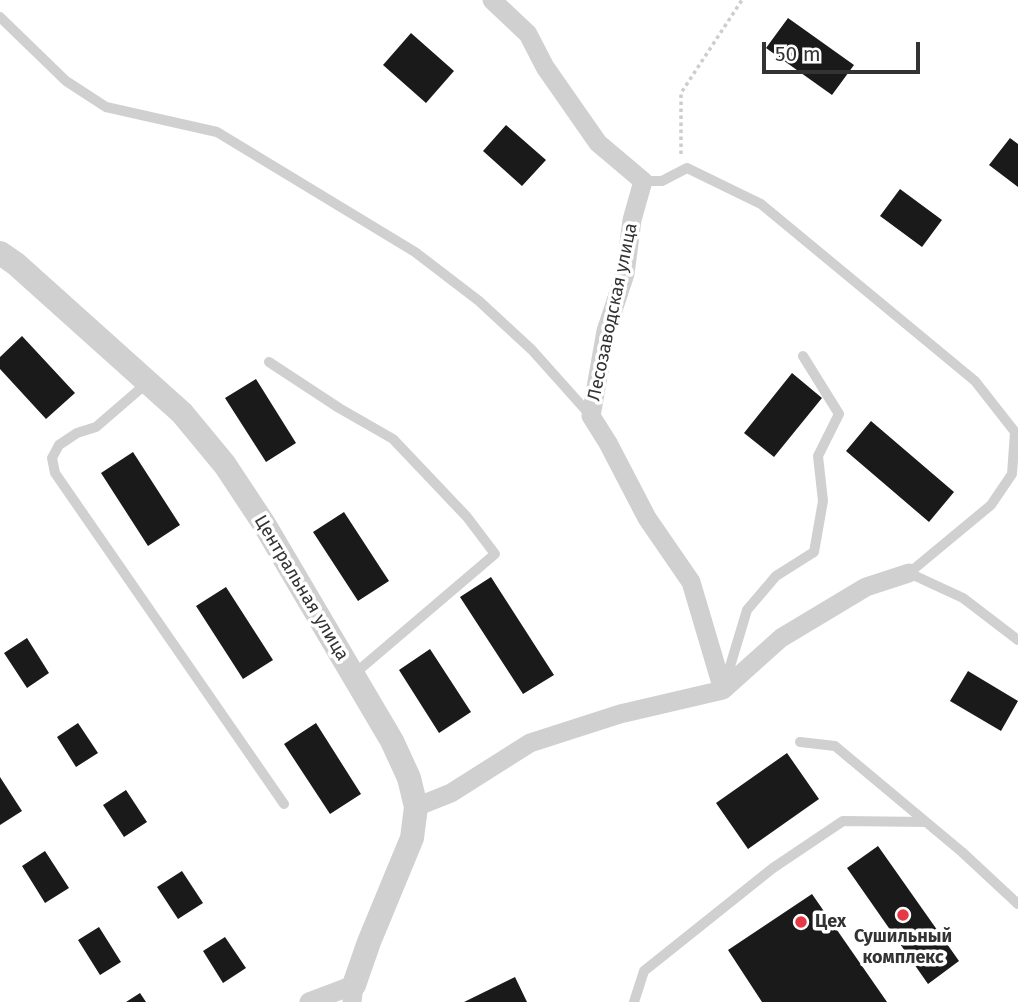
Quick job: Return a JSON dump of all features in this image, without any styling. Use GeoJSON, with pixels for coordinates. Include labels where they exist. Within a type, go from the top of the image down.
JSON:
{"type":"FeatureCollection","features":[{"type":"Feature","properties":{"kind":"street"},"geometry":{"type":"LineString","coordinates":[[492,0],[528,34],[545,67],[597,143],[643,181]]}},
{"type":"Feature","properties":{"kind":"street","name":"Лесозаводская улица"},"geometry":{"type":"LineString","coordinates":[[643,181],[632,220],[625,274],[606,331],[591,416],[647,518],[691,582],[723,691]]}},
{"type":"Feature","properties":{"kind":"street","name":"Центральная улица"},"geometry":{"type":"LineString","coordinates":[[0,253],[16,264],[182,413],[225,465],[264,524],[398,754],[409,778],[416,807],[412,838],[369,942],[353,994]]}},
{"type":"Feature","properties":{"kind":"street"},"geometry":{"type":"LineString","coordinates":[[416,807],[451,793],[530,743],[620,714],[723,691],[780,638],[866,587],[909,573]]}},
{"type":"Feature","properties":{"kind":"street"},"geometry":{"type":"LineString","coordinates":[[309,1002],[353,994]]}},
{"type":"Feature","properties":{"kind":"lane"},"geometry":{"type":"LineString","coordinates":[[0,17],[66,81],[107,107],[218,132],[415,251],[479,301],[532,350],[591,416]]}},
{"type":"Feature","properties":{"kind":"lane"},"geometry":{"type":"LineString","coordinates":[[643,181],[662,181],[687,168],[761,204],[975,381],[1017,433],[1012,474],[991,505],[909,573],[963,598],[1018,640]]}},
{"type":"Feature","properties":{"kind":"lane"},"geometry":{"type":"LineString","coordinates":[[723,691],[747,610],[776,576],[814,552],[823,501],[818,456],[839,414],[803,356]]}},
{"type":"Feature","properties":{"kind":"lane"},"geometry":{"type":"LineString","coordinates":[[269,362],[339,408],[393,439],[467,517],[495,554],[353,675]]}},
{"type":"Feature","properties":{"kind":"lane"},"geometry":{"type":"LineString","coordinates":[[148,382],[96,427],[77,433],[59,445],[52,458],[55,473],[284,803]]}},
{"type":"Feature","properties":{"kind":"lane"},"geometry":{"type":"LineString","coordinates":[[800,742],[835,746],[1018,904]]}},
{"type":"Feature","properties":{"kind":"lane"},"geometry":{"type":"LineString","coordinates":[[634,1002],[644,971],[773,868],[843,821],[926,822]]}},
{"type":"Feature","properties":{"kind":"path"},"geometry":{"type":"LineString","coordinates":[[681,170],[681,93],[742,0]]}},
{"type":"Feature","properties":{"kind":"building"},"geometry":{"type":"Polygon","coordinates":[[[788,18],[854,65],[832,95],[766,48],[788,18]]]}},
{"type":"Feature","properties":{"kind":"building"},"geometry":{"type":"Polygon","coordinates":[[[411,33],[454,71],[426,103],[383,65],[411,33]]]}},
{"type":"Feature","properties":{"kind":"building"},"geometry":{"type":"Polygon","coordinates":[[[506,125],[546,160],[522,186],[483,151],[506,125]]]}},
{"type":"Feature","properties":{"kind":"building"},"geometry":{"type":"Polygon","coordinates":[[[1010,138],[1018,144],[1018,187],[989,165],[1010,138]]]}},
{"type":"Feature","properties":{"kind":"building"},"geometry":{"type":"Polygon","coordinates":[[[900,189],[942,220],[922,247],[880,216],[900,189]]]}},
{"type":"Feature","properties":{"kind":"building"},"geometry":{"type":"Polygon","coordinates":[[[22,336],[75,393],[46,419],[0,369],[0,357],[22,336]]]}},
{"type":"Feature","properties":{"kind":"building"},"geometry":{"type":"Polygon","coordinates":[[[792,373],[822,398],[774,457],[744,433],[792,373]]]}},
{"type":"Feature","properties":{"kind":"building"},"geometry":{"type":"Polygon","coordinates":[[[256,379],[296,443],[266,462],[225,398],[256,379]]]}},
{"type":"Feature","properties":{"kind":"building"},"geometry":{"type":"Polygon","coordinates":[[[871,421],[954,492],[929,522],[846,451],[871,421]]]}},
{"type":"Feature","properties":{"kind":"building"},"geometry":{"type":"Polygon","coordinates":[[[133,452],[180,525],[148,546],[101,473],[133,452]]]}},
{"type":"Feature","properties":{"kind":"building"},"geometry":{"type":"Polygon","coordinates":[[[344,512],[389,581],[358,601],[313,532],[344,512]]]}},
{"type":"Feature","properties":{"kind":"building"},"geometry":{"type":"Polygon","coordinates":[[[491,577],[554,675],[523,694],[460,597],[491,577]]]}},
{"type":"Feature","properties":{"kind":"building"},"geometry":{"type":"Polygon","coordinates":[[[226,587],[273,660],[243,679],[196,606],[226,587]]]}},
{"type":"Feature","properties":{"kind":"building"},"geometry":{"type":"Polygon","coordinates":[[[27,638],[49,673],[27,688],[4,653],[27,638]]]}},
{"type":"Feature","properties":{"kind":"building"},"geometry":{"type":"Polygon","coordinates":[[[430,649],[471,712],[439,733],[399,670],[430,649]]]}},
{"type":"Feature","properties":{"kind":"building"},"geometry":{"type":"Polygon","coordinates":[[[968,671],[1018,701],[1001,731],[950,701],[968,671]]]}},
{"type":"Feature","properties":{"kind":"building"},"geometry":{"type":"Polygon","coordinates":[[[78,723],[98,753],[76,767],[57,737],[78,723]]]}},
{"type":"Feature","properties":{"kind":"building"},"geometry":{"type":"Polygon","coordinates":[[[316,723],[361,794],[330,814],[284,744],[316,723]]]}},
{"type":"Feature","properties":{"kind":"building"},"geometry":{"type":"Polygon","coordinates":[[[787,753],[819,799],[748,849],[716,803],[787,753]]]}},
{"type":"Feature","properties":{"kind":"building"},"geometry":{"type":"Polygon","coordinates":[[[0,777],[22,811],[0,825],[0,777]]]}},
{"type":"Feature","properties":{"kind":"building"},"geometry":{"type":"Polygon","coordinates":[[[126,790],[147,822],[124,837],[103,805],[126,790]]]}},
{"type":"Feature","properties":{"kind":"building","name":"Сушильный комплекс"},"geometry":{"type":"Polygon","coordinates":[[[878,846],[959,961],[928,984],[847,868],[878,846]]]}},
{"type":"Feature","properties":{"kind":"building"},"geometry":{"type":"Polygon","coordinates":[[[45,851],[69,888],[45,903],[22,866],[45,851]]]}},
{"type":"Feature","properties":{"kind":"building"},"geometry":{"type":"Polygon","coordinates":[[[182,871],[203,903],[178,919],[157,887],[182,871]]]}},
{"type":"Feature","properties":{"kind":"building","name":"Цех"},"geometry":{"type":"Polygon","coordinates":[[[812,894],[887,1002],[762,1002],[728,950],[812,894]]]}},
{"type":"Feature","properties":{"kind":"building"},"geometry":{"type":"Polygon","coordinates":[[[99,927],[121,962],[100,975],[78,940],[99,927]]]}},
{"type":"Feature","properties":{"kind":"building"},"geometry":{"type":"Polygon","coordinates":[[[225,937],[246,968],[223,983],[203,951],[225,937]]]}},
{"type":"Feature","properties":{"kind":"building"},"geometry":{"type":"Polygon","coordinates":[[[515,977],[527,1002],[464,1002],[515,977]]]}},
{"type":"Feature","properties":{"kind":"building"},"geometry":{"type":"Polygon","coordinates":[[[140,993],[146,1002],[126,1002],[140,993]]]}},
{"type":"Feature","properties":{"kind":"place","name":"Сушильный комплекс"},"geometry":{"type":"Point","coordinates":[903,915]}},
{"type":"Feature","properties":{"kind":"place","name":"Цех"},"geometry":{"type":"Point","coordinates":[801,922]}}]}
